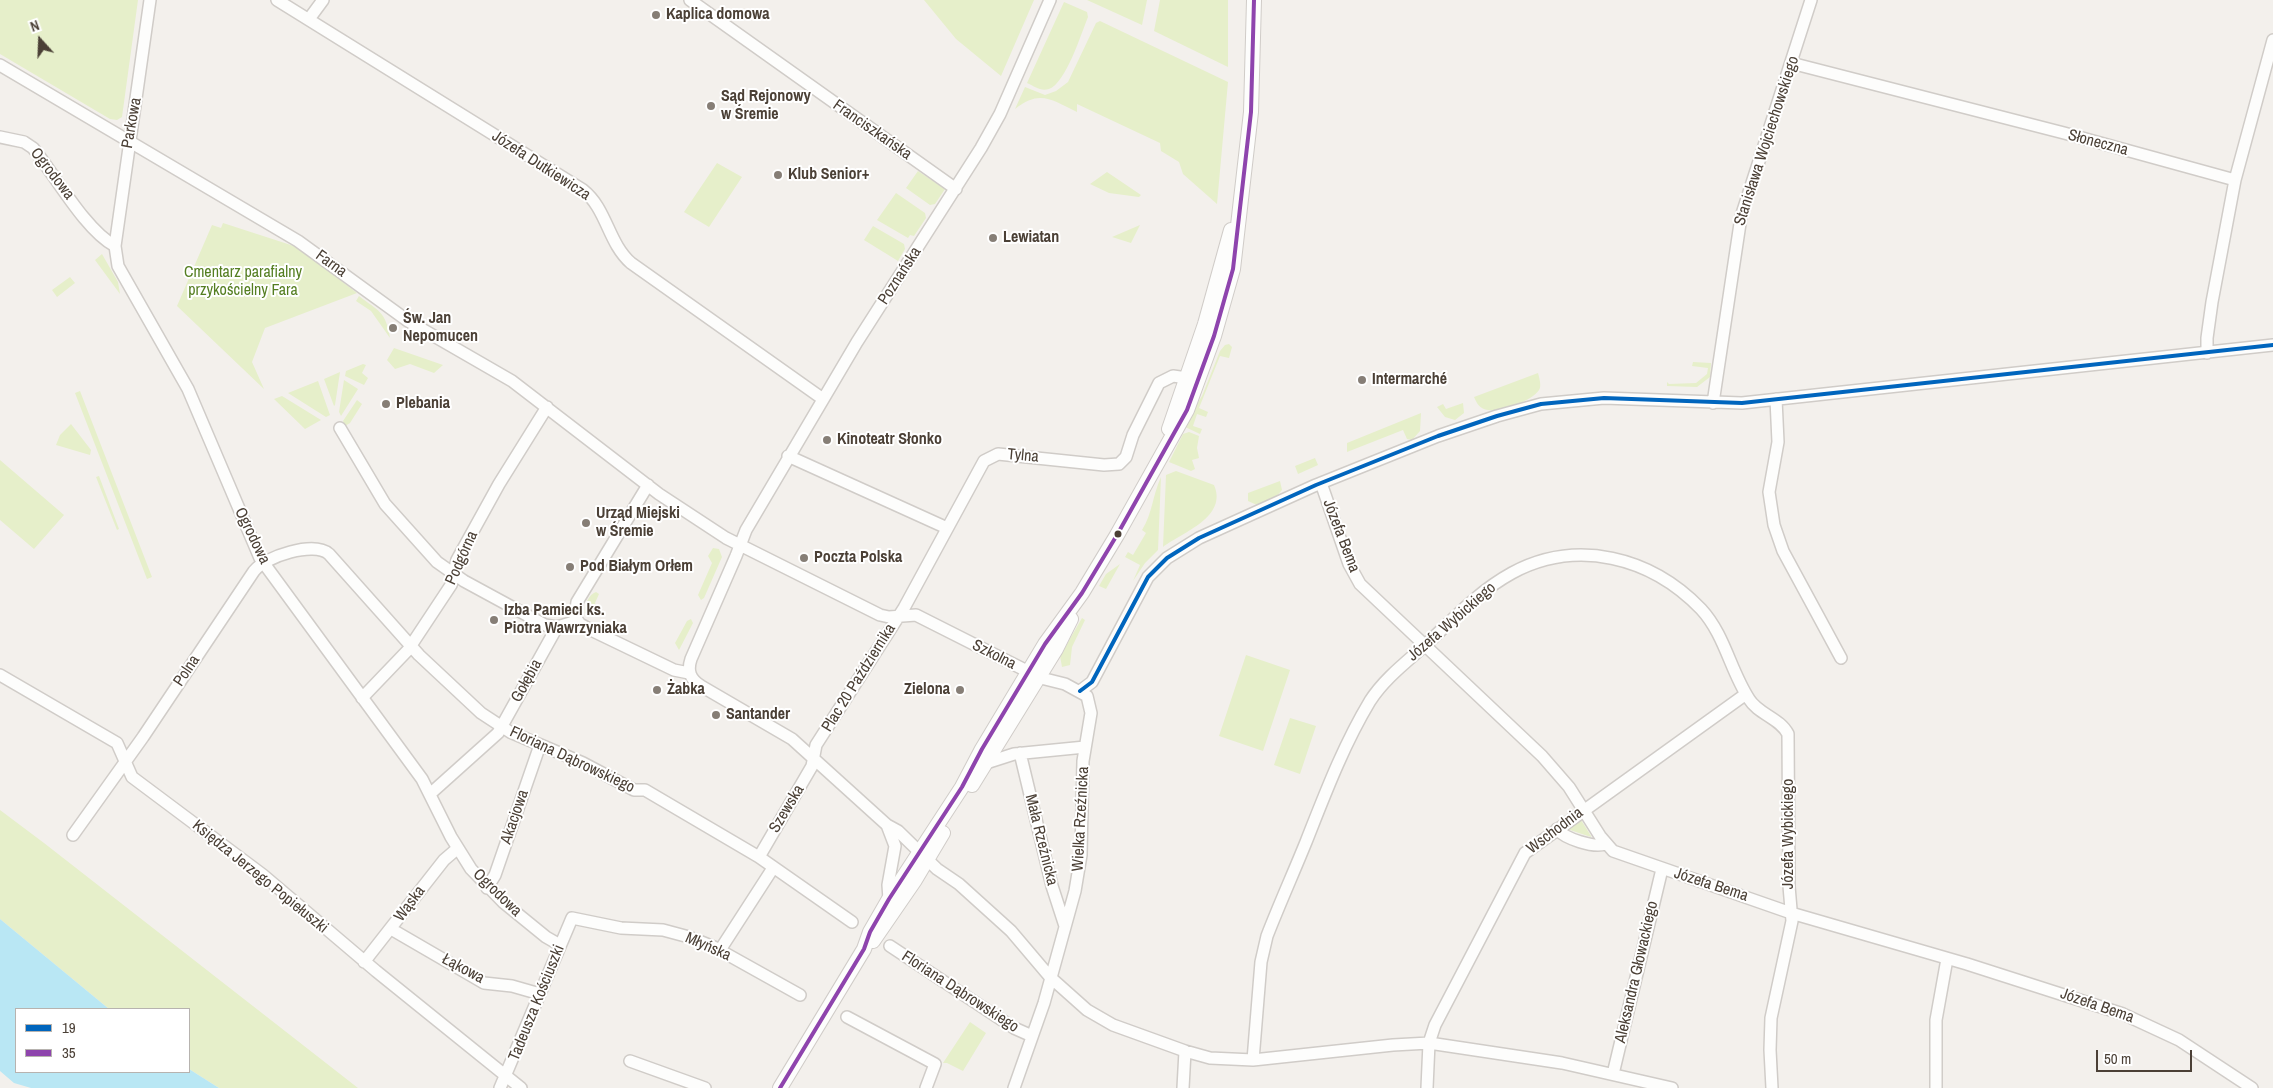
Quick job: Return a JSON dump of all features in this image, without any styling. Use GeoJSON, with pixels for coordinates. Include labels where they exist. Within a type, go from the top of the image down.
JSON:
{"type":"FeatureCollection","features":[{"type":"Feature","properties":{"kind":"street","name":"Parkowa"},"geometry":{"type":"LineString","coordinates":[[115,246],[150,0]]}},
{"type":"Feature","properties":{"kind":"street","name":"Józefa Dutkiewicza"},"geometry":{"type":"LineString","coordinates":[[277,0],[583,190],[598,206],[619,250],[631,263],[823,399]]}},
{"type":"Feature","properties":{"kind":"street"},"geometry":{"type":"LineString","coordinates":[[309,20],[323,0]]}},
{"type":"Feature","properties":{"kind":"street","name":"Franciszkańska"},"geometry":{"type":"LineString","coordinates":[[690,0],[956,189]]}},
{"type":"Feature","properties":{"kind":"street","name":"Poznańska"},"geometry":{"type":"LineString","coordinates":[[740,546],[746,530],[788,456],[956,189],[1000,114],[1050,0]]}},
{"type":"Feature","properties":{"kind":"street"},"geometry":{"type":"LineString","coordinates":[[783,1082],[864,949],[886,924],[931,836],[1034,674],[1187,410],[1219,321],[1233,269],[1245,173],[1252,93],[1254,0]]}},
{"type":"Feature","properties":{"kind":"street","name":"Stanisława Wojciechowskiego"},"geometry":{"type":"LineString","coordinates":[[1713,403],[1739,223],[1811,0]]}},
{"type":"Feature","properties":{"kind":"street"},"geometry":{"type":"LineString","coordinates":[[2207,353],[2207,331],[2234,180],[2273,40]]}},
{"type":"Feature","properties":{"kind":"street","name":"Słoneczna"},"geometry":{"type":"LineString","coordinates":[[1791,63],[2064,133],[2234,180]]}},
{"type":"Feature","properties":{"kind":"street","name":"Farna"},"geometry":{"type":"LineString","coordinates":[[0,65],[298,241],[408,321],[505,376],[648,485]]}},
{"type":"Feature","properties":{"kind":"street","name":"Ogrodowa"},"geometry":{"type":"LineString","coordinates":[[0,137],[24,142],[33,148],[91,226],[104,239],[115,246],[118,266],[188,389],[255,551],[430,794],[458,848],[487,888],[546,937],[560,945]]}},
{"type":"Feature","properties":{"kind":"street"},"geometry":{"type":"LineString","coordinates":[[1154,468],[1188,378],[1211,306],[1245,173]]}},
{"type":"Feature","properties":{"kind":"street"},"geometry":{"type":"LineString","coordinates":[[1080,690],[1092,682],[1139,591],[1158,565],[1181,548],[1321,483],[1438,436],[1497,416],[1541,404],[1604,398],[1713,403],[1776,399],[2273,345]]}},
{"type":"Feature","properties":{"kind":"street","name":"Tylna"},"geometry":{"type":"LineString","coordinates":[[898,616],[976,472],[989,457],[1003,454],[1104,465],[1119,464],[1126,457],[1133,435],[1158,383],[1173,376],[1188,378]]}},
{"type":"Feature","properties":{"kind":"street"},"geometry":{"type":"LineString","coordinates":[[1776,399],[1778,442],[1770,492],[1776,534],[1783,551],[1841,658]]}},
{"type":"Feature","properties":{"kind":"street","name":"Podgórna"},"geometry":{"type":"LineString","coordinates":[[362,698],[411,646],[451,585],[457,560],[484,511],[547,407]]}},
{"type":"Feature","properties":{"kind":"street"},"geometry":{"type":"LineString","coordinates":[[340,428],[390,511],[430,556],[453,574],[545,625],[557,627],[577,620]]}},
{"type":"Feature","properties":{"kind":"street"},"geometry":{"type":"LineString","coordinates":[[788,456],[947,528]]}},
{"type":"Feature","properties":{"kind":"street","name":"Józefa Bema"},"geometry":{"type":"LineString","coordinates":[[1321,483],[1349,564],[1356,578],[1371,596],[1535,748],[1563,779],[1606,844],[1619,854],[1791,913],[2041,986],[2152,1026],[2194,1048],[2252,1088]]}},
{"type":"Feature","properties":{"kind":"street"},"geometry":{"type":"LineString","coordinates":[[648,485],[577,602],[574,612],[577,620],[584,627],[674,670],[689,673],[697,684],[792,739],[887,825],[898,830],[1011,931],[1050,977],[1081,1006],[1102,1020],[1185,1051],[1219,1059],[1254,1060],[1393,1044],[1429,1043],[1562,1063],[1672,1088]]}},
{"type":"Feature","properties":{"kind":"street","name":"Plac 20 Października"},"geometry":{"type":"LineString","coordinates":[[648,485],[740,546],[880,615],[898,616],[816,745],[815,759]]}},
{"type":"Feature","properties":{"kind":"street"},"geometry":{"type":"LineString","coordinates":[[689,673],[691,659],[740,546]]}},
{"type":"Feature","properties":{"kind":"street","name":"Polna"},"geometry":{"type":"LineString","coordinates":[[73,836],[254,570],[263,563],[305,549],[317,548],[326,552]]}},
{"type":"Feature","properties":{"kind":"street","name":"Floriana Dąbrowskiego"},"geometry":{"type":"LineString","coordinates":[[326,552],[411,646],[460,695],[502,727],[583,763],[634,790],[645,790],[759,858],[852,922]]}},
{"type":"Feature","properties":{"kind":"street","name":"Józefa Wybickiego"},"geometry":{"type":"LineString","coordinates":[[1254,1060],[1257,1000],[1264,946],[1335,769],[1375,694],[1478,595],[1523,568],[1572,556],[1607,557],[1629,562],[1654,572],[1694,602],[1715,627],[1746,694],[1755,706],[1783,727],[1789,737],[1790,939],[1772,1008],[1770,1028],[1772,1088]]}},
{"type":"Feature","properties":{"kind":"street","name":"Szkolna"},"geometry":{"type":"LineString","coordinates":[[898,616],[916,615],[1034,674],[1080,690]]}},
{"type":"Feature","properties":{"kind":"street","name":"Gołębia"},"geometry":{"type":"LineString","coordinates":[[430,794],[494,739],[557,627]]}},
{"type":"Feature","properties":{"kind":"street"},"geometry":{"type":"LineString","coordinates":[[864,949],[870,932],[889,899],[923,854],[986,763],[1034,674]]}},
{"type":"Feature","properties":{"kind":"street","name":"Księdza Jerzego Popiełuszki"},"geometry":{"type":"LineString","coordinates":[[0,675],[107,736],[120,747],[132,778],[263,875],[364,962],[521,1088]]}},
{"type":"Feature","properties":{"kind":"street","name":"Wielka Rzeźnicka"},"geometry":{"type":"LineString","coordinates":[[1014,1088],[1032,1036],[1076,891],[1080,860],[1085,747],[1091,708],[1087,696],[1080,690]]}},
{"type":"Feature","properties":{"kind":"street","name":"Wschodnia"},"geometry":{"type":"LineString","coordinates":[[1427,1088],[1429,1043],[1444,1005],[1520,860],[1528,850],[1746,694]]}},
{"type":"Feature","properties":{"kind":"street","name":"Akacjowa"},"geometry":{"type":"LineString","coordinates":[[487,888],[495,875],[540,745]]}},
{"type":"Feature","properties":{"kind":"street"},"geometry":{"type":"LineString","coordinates":[[986,763],[1001,757],[1020,753],[1085,747]]}},
{"type":"Feature","properties":{"kind":"street","name":"Mała Rzeźnicka"},"geometry":{"type":"LineString","coordinates":[[1020,753],[1052,886],[1064,926]]}},
{"type":"Feature","properties":{"kind":"street","name":"Szewska"},"geometry":{"type":"LineString","coordinates":[[759,858],[815,759]]}},
{"type":"Feature","properties":{"kind":"street"},"geometry":{"type":"LineString","coordinates":[[887,825],[896,846],[888,885],[889,899]]}},
{"type":"Feature","properties":{"kind":"street"},"geometry":{"type":"LineString","coordinates":[[1556,830],[1563,835],[1580,841],[1599,846],[1606,844]]}},
{"type":"Feature","properties":{"kind":"street","name":"Wąska"},"geometry":{"type":"LineString","coordinates":[[364,962],[444,860],[458,848]]}},
{"type":"Feature","properties":{"kind":"street"},"geometry":{"type":"LineString","coordinates":[[720,950],[773,868]]}},
{"type":"Feature","properties":{"kind":"street","name":"Aleksandra Głowackiego"},"geometry":{"type":"LineString","coordinates":[[1613,1074],[1662,869]]}},
{"type":"Feature","properties":{"kind":"street","name":"Młyńska"},"geometry":{"type":"LineString","coordinates":[[572,918],[608,925],[669,931],[720,950],[800,995]]}},
{"type":"Feature","properties":{"kind":"street","name":"Tadeusza Kościuszki"},"geometry":{"type":"LineString","coordinates":[[500,1088],[572,918]]}},
{"type":"Feature","properties":{"kind":"street","name":"Łąkowa"},"geometry":{"type":"LineString","coordinates":[[391,929],[484,983],[512,986],[540,994]]}},
{"type":"Feature","properties":{"kind":"street","name":"Floriana Dąbrowskiego"},"geometry":{"type":"LineString","coordinates":[[890,946],[1014,1028],[1032,1036]]}},
{"type":"Feature","properties":{"kind":"street"},"geometry":{"type":"LineString","coordinates":[[1936,1088],[1936,1020],[1947,958]]}},
{"type":"Feature","properties":{"kind":"street"},"geometry":{"type":"LineString","coordinates":[[847,1017],[935,1064],[926,1088]]}},
{"type":"Feature","properties":{"kind":"street"},"geometry":{"type":"LineString","coordinates":[[1183,1088],[1185,1051]]}},
{"type":"Feature","properties":{"kind":"street"},"geometry":{"type":"LineString","coordinates":[[630,1061],[705,1088]]}},
{"type":"Feature","properties":{"kind":"green space"},"geometry":{"type":"Polygon","coordinates":[[[0,0],[138,0],[122,117],[117,120],[110,119],[0,54],[0,0]]]}},
{"type":"Feature","properties":{"kind":"green space"},"geometry":{"type":"Polygon","coordinates":[[[924,0],[1034,0],[1001,76],[956,39],[924,0]]]}},
{"type":"Feature","properties":{"kind":"green space"},"geometry":{"type":"Polygon","coordinates":[[[1087,0],[1147,0],[1142,25],[1087,0]]]}},
{"type":"Feature","properties":{"kind":"green space"},"geometry":{"type":"Polygon","coordinates":[[[1160,0],[1228,0],[1228,67],[1154,31],[1160,0]]]}},
{"type":"Feature","properties":{"kind":"green space"},"geometry":{"type":"Polygon","coordinates":[[[1064,2],[1087,12],[1088,17],[1072,57],[1061,78],[1049,89],[1040,89],[1027,83],[1064,2]]]}},
{"type":"Feature","properties":{"kind":"green space"},"geometry":{"type":"Polygon","coordinates":[[[1100,21],[1228,82],[1217,204],[1183,174],[1179,162],[1161,151],[1160,143],[1077,104],[1077,112],[1053,101],[1039,98],[1032,99],[1015,109],[1025,87],[1045,95],[1056,91],[1068,82],[1096,23],[1100,21]]]}},
{"type":"Feature","properties":{"kind":"green space"},"geometry":{"type":"Polygon","coordinates":[[[717,163],[742,177],[709,227],[684,212],[717,163]]]}},
{"type":"Feature","properties":{"kind":"green space"},"geometry":{"type":"Polygon","coordinates":[[[918,171],[945,189],[935,204],[930,205],[906,188],[918,171]]]}},
{"type":"Feature","properties":{"kind":"green space"},"geometry":{"type":"Polygon","coordinates":[[[1107,172],[1141,195],[1139,197],[1109,193],[1090,184],[1107,172]]]}},
{"type":"Feature","properties":{"kind":"green space"},"geometry":{"type":"Polygon","coordinates":[[[896,193],[925,213],[926,218],[914,236],[910,235],[908,238],[877,220],[896,193]]]}},
{"type":"Feature","properties":{"kind":"green space","name":"Cmentarz parafialny przykościelny Fara"},"geometry":{"type":"Polygon","coordinates":[[[223,223],[297,247],[357,293],[265,328],[252,362],[264,389],[177,306],[212,225],[221,228],[223,223]]]}},
{"type":"Feature","properties":{"kind":"green space"},"geometry":{"type":"Polygon","coordinates":[[[1140,225],[1131,243],[1112,237],[1140,225]]]}},
{"type":"Feature","properties":{"kind":"green space"},"geometry":{"type":"Polygon","coordinates":[[[873,226],[904,244],[905,249],[898,261],[864,240],[873,226]]]}},
{"type":"Feature","properties":{"kind":"green space"},"geometry":{"type":"Polygon","coordinates":[[[102,254],[118,282],[120,294],[95,260],[102,254]]]}},
{"type":"Feature","properties":{"kind":"green space"},"geometry":{"type":"Polygon","coordinates":[[[70,277],[75,283],[57,297],[52,290],[70,277]]]}},
{"type":"Feature","properties":{"kind":"green space"},"geometry":{"type":"Polygon","coordinates":[[[359,296],[380,312],[386,322],[390,338],[371,311],[356,301],[359,296]]]}},
{"type":"Feature","properties":{"kind":"green space"},"geometry":{"type":"Polygon","coordinates":[[[1229,344],[1232,347],[1229,358],[1220,356],[1199,408],[1208,412],[1206,417],[1197,414],[1193,426],[1202,429],[1200,434],[1183,426],[1202,396],[1220,351],[1225,345],[1229,344]]]}},
{"type":"Feature","properties":{"kind":"green space"},"geometry":{"type":"Polygon","coordinates":[[[394,348],[443,365],[434,373],[410,364],[395,369],[387,360],[394,348]]]}},
{"type":"Feature","properties":{"kind":"green space"},"geometry":{"type":"Polygon","coordinates":[[[1693,362],[1711,363],[1710,377],[1697,387],[1667,386],[1667,382],[1669,384],[1696,383],[1707,374],[1708,368],[1692,366],[1693,362]]]}},
{"type":"Feature","properties":{"kind":"green space"},"geometry":{"type":"Polygon","coordinates":[[[363,364],[366,365],[362,373],[368,378],[364,385],[345,376],[346,371],[363,364]]]}},
{"type":"Feature","properties":{"kind":"green space"},"geometry":{"type":"Polygon","coordinates":[[[340,372],[335,405],[334,406],[324,379],[340,372]]]}},
{"type":"Feature","properties":{"kind":"green space"},"geometry":{"type":"Polygon","coordinates":[[[1538,373],[1540,388],[1537,393],[1517,405],[1500,410],[1488,410],[1483,409],[1476,402],[1474,397],[1538,373]]]}},
{"type":"Feature","properties":{"kind":"green space"},"geometry":{"type":"Polygon","coordinates":[[[344,380],[358,389],[341,416],[339,412],[344,380]]]}},
{"type":"Feature","properties":{"kind":"green space"},"geometry":{"type":"Polygon","coordinates":[[[318,381],[330,415],[326,417],[288,393],[318,381]]]}},
{"type":"Feature","properties":{"kind":"green space"},"geometry":{"type":"Polygon","coordinates":[[[80,391],[152,577],[147,579],[75,393],[80,391]]]}},
{"type":"Feature","properties":{"kind":"green space"},"geometry":{"type":"Polygon","coordinates":[[[282,396],[321,420],[305,429],[274,399],[282,396]]]}},
{"type":"Feature","properties":{"kind":"green space"},"geometry":{"type":"Polygon","coordinates":[[[357,400],[362,404],[350,423],[345,426],[343,421],[357,400]]]}},
{"type":"Feature","properties":{"kind":"green space"},"geometry":{"type":"Polygon","coordinates":[[[1463,403],[1464,413],[1455,420],[1445,417],[1437,407],[1443,404],[1446,409],[1463,403]]]}},
{"type":"Feature","properties":{"kind":"green space"},"geometry":{"type":"Polygon","coordinates":[[[1421,413],[1420,431],[1412,440],[1407,439],[1403,430],[1347,452],[1347,443],[1421,413]]]}},
{"type":"Feature","properties":{"kind":"green space"},"geometry":{"type":"Polygon","coordinates":[[[71,424],[91,450],[90,455],[56,445],[60,435],[71,424]]]}},
{"type":"Feature","properties":{"kind":"green space"},"geometry":{"type":"Polygon","coordinates":[[[1189,432],[1199,436],[1197,448],[1199,458],[1192,460],[1195,469],[1191,471],[1169,462],[1183,434],[1189,432]]]}},
{"type":"Feature","properties":{"kind":"green space"},"geometry":{"type":"Polygon","coordinates":[[[1315,458],[1318,465],[1298,474],[1295,466],[1315,458]]]}},
{"type":"Feature","properties":{"kind":"green space"},"geometry":{"type":"Polygon","coordinates":[[[0,460],[64,515],[34,549],[0,520],[0,460]]]}},
{"type":"Feature","properties":{"kind":"green space"},"geometry":{"type":"Polygon","coordinates":[[[1176,471],[1214,485],[1217,496],[1215,506],[1209,515],[1192,529],[1163,547],[1166,475],[1176,471]]]}},
{"type":"Feature","properties":{"kind":"green space"},"geometry":{"type":"Polygon","coordinates":[[[99,476],[119,529],[117,530],[96,477],[99,476]]]}},
{"type":"Feature","properties":{"kind":"green space"},"geometry":{"type":"Polygon","coordinates":[[[1161,477],[1158,550],[1145,563],[1133,581],[1140,565],[1125,557],[1128,552],[1133,555],[1146,533],[1142,530],[1161,477]]]}},
{"type":"Feature","properties":{"kind":"green space"},"geometry":{"type":"Polygon","coordinates":[[[1280,481],[1282,490],[1276,497],[1257,505],[1248,501],[1248,493],[1280,481]]]}},
{"type":"Feature","properties":{"kind":"green space"},"geometry":{"type":"Polygon","coordinates":[[[713,548],[719,549],[722,557],[704,598],[701,600],[698,595],[712,563],[708,556],[713,548]]]}},
{"type":"Feature","properties":{"kind":"green space"},"geometry":{"type":"Polygon","coordinates":[[[1120,564],[1106,589],[1099,586],[1106,574],[1120,564]]]}},
{"type":"Feature","properties":{"kind":"green space"},"geometry":{"type":"Polygon","coordinates":[[[596,592],[599,594],[595,603],[599,612],[597,616],[590,617],[585,613],[585,607],[589,597],[596,592]]]}},
{"type":"Feature","properties":{"kind":"green space"},"geometry":{"type":"Polygon","coordinates":[[[1082,618],[1085,620],[1072,647],[1070,665],[1062,667],[1060,656],[1082,618]]]}},
{"type":"Feature","properties":{"kind":"green space"},"geometry":{"type":"Polygon","coordinates":[[[691,619],[693,623],[679,650],[675,643],[687,621],[691,619]]]}},
{"type":"Feature","properties":{"kind":"green space"},"geometry":{"type":"Polygon","coordinates":[[[1246,655],[1290,670],[1263,751],[1219,736],[1246,655]]]}},
{"type":"Feature","properties":{"kind":"green space"},"geometry":{"type":"Polygon","coordinates":[[[1290,718],[1316,726],[1300,774],[1274,765],[1290,718]]]}},
{"type":"Feature","properties":{"kind":"green space"},"geometry":{"type":"Polygon","coordinates":[[[0,810],[358,1088],[219,1088],[190,1070],[190,1008],[108,1008],[0,919],[0,810]]]}},
{"type":"Feature","properties":{"kind":"green space"},"geometry":{"type":"Polygon","coordinates":[[[1581,820],[1591,836],[1591,837],[1567,829],[1581,820]]]}},
{"type":"Feature","properties":{"kind":"green space"},"geometry":{"type":"Polygon","coordinates":[[[970,1022],[986,1033],[963,1071],[943,1063],[970,1022]]]}},
{"type":"Feature","properties":{"kind":"water"},"geometry":{"type":"Polygon","coordinates":[[[0,919],[108,1008],[15,1008],[15,1073],[190,1073],[190,1070],[219,1088],[31,1088],[14,1083],[0,1071],[0,919]]]}},
{"type":"Feature","properties":{"kind":"transit line","name":"35"},"geometry":{"type":"LineString","coordinates":[[780,1088],[864,949],[870,932],[889,899],[962,787],[982,749],[1045,644],[1082,593],[1117,535],[1187,410],[1214,336],[1233,269],[1251,112],[1254,0]]}},
{"type":"Feature","properties":{"kind":"transit line","name":"19"},"geometry":{"type":"LineString","coordinates":[[1080,691],[1092,682],[1148,577],[1167,558],[1199,538],[1316,485],[1438,436],[1497,416],[1541,404],[1604,398],[1742,403],[2273,345]]}},
{"type":"Feature","properties":{"kind":"place","name":"Kaplica domowa"},"geometry":{"type":"Point","coordinates":[656,15]}},
{"type":"Feature","properties":{"kind":"place","name":"Sąd Rejonowy w Śremie"},"geometry":{"type":"Point","coordinates":[711,106]}},
{"type":"Feature","properties":{"kind":"place","name":"Klub Senior+"},"geometry":{"type":"Point","coordinates":[778,175]}},
{"type":"Feature","properties":{"kind":"place","name":"Lewiatan"},"geometry":{"type":"Point","coordinates":[993,238]}},
{"type":"Feature","properties":{"kind":"place","name":"Św. Jan Nepomucen"},"geometry":{"type":"Point","coordinates":[393,328]}},
{"type":"Feature","properties":{"kind":"place","name":"Intermarché"},"geometry":{"type":"Point","coordinates":[1362,380]}},
{"type":"Feature","properties":{"kind":"place","name":"Plebania"},"geometry":{"type":"Point","coordinates":[386,404]}},
{"type":"Feature","properties":{"kind":"place","name":"Kinoteatr Słonko"},"geometry":{"type":"Point","coordinates":[827,440]}},
{"type":"Feature","properties":{"kind":"place","name":"Urząd Miejski w Śremie"},"geometry":{"type":"Point","coordinates":[586,523]}},
{"type":"Feature","properties":{"kind":"place","name":"Poczta Polska"},"geometry":{"type":"Point","coordinates":[804,558]}},
{"type":"Feature","properties":{"kind":"place","name":"Pod Białym Orłem"},"geometry":{"type":"Point","coordinates":[570,567]}},
{"type":"Feature","properties":{"kind":"place","name":"Izba Pamieci ks. Piotra Wawrzyniaka"},"geometry":{"type":"Point","coordinates":[494,620]}},
{"type":"Feature","properties":{"kind":"place","name":"Żabka"},"geometry":{"type":"Point","coordinates":[657,690]}},
{"type":"Feature","properties":{"kind":"place","name":"Zielona"},"geometry":{"type":"Point","coordinates":[960,690]}},
{"type":"Feature","properties":{"kind":"place","name":"Santander"},"geometry":{"type":"Point","coordinates":[716,715]}}]}
